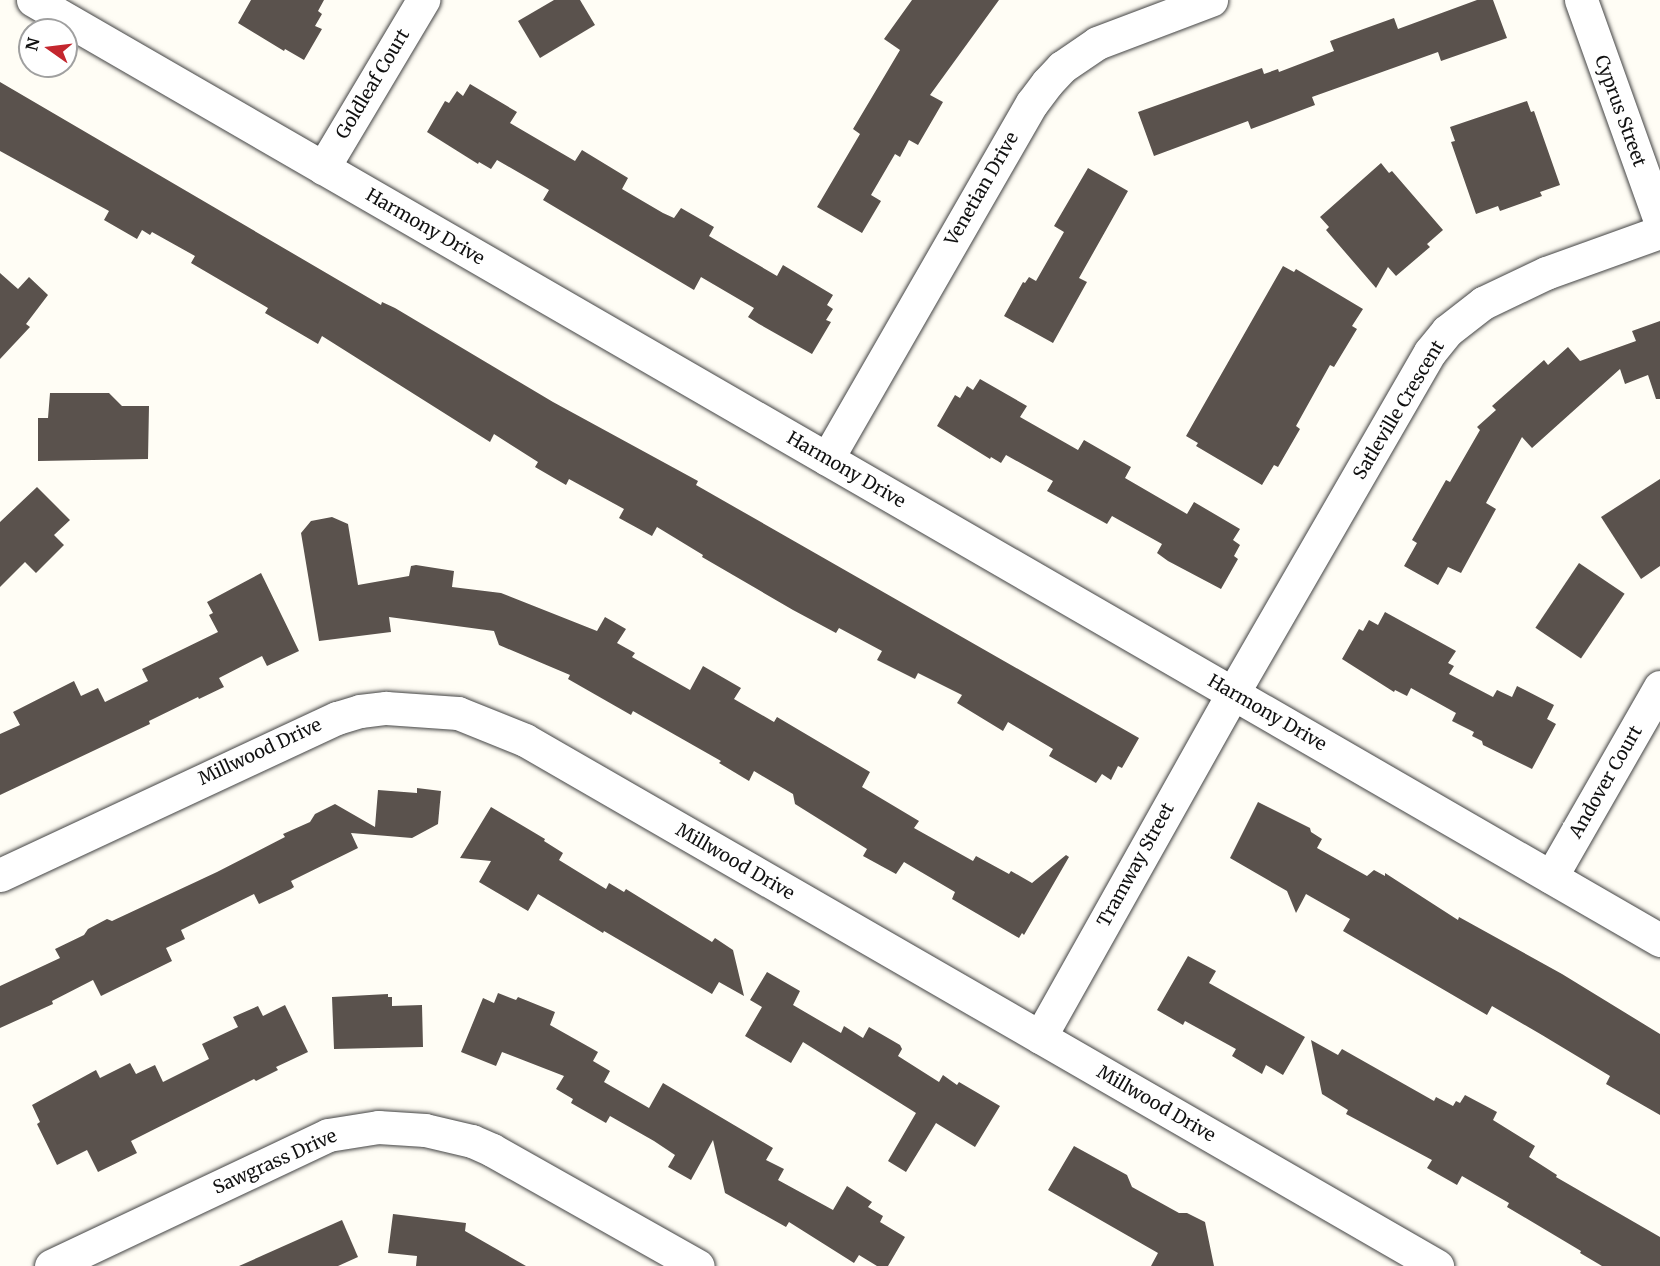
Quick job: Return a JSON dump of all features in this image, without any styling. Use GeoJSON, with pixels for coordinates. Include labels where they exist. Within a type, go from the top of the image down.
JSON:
{"type":"FeatureCollection","features":[{"type":"Feature","properties":{"kind":"street","name":"Harmony Drive"},"geometry":{"type":"LineString","coordinates":[[33,0],[1660,940]]}},
{"type":"Feature","properties":{"kind":"street","name":"Goldleaf Court"},"geometry":{"type":"LineString","coordinates":[[323,168],[423,0]]}},
{"type":"Feature","properties":{"kind":"street","name":"Venetian Drive"},"geometry":{"type":"LineString","coordinates":[[826,459],[1026,113],[1047,83],[1062,67],[1097,43],[1211,0]]}},
{"type":"Feature","properties":{"kind":"street","name":"Cyprus Street"},"geometry":{"type":"LineString","coordinates":[[1581,0],[1660,221]]}},
{"type":"Feature","properties":{"kind":"street","name":"Satleville Crescent"},"geometry":{"type":"LineString","coordinates":[[1233,693],[1414,378],[1447,331],[1483,303],[1509,289],[1546,273],[1660,232]]}},
{"type":"Feature","properties":{"kind":"street","name":"Andover Court"},"geometry":{"type":"LineString","coordinates":[[1551,877],[1660,687]]}},
{"type":"Feature","properties":{"kind":"street","name":"Tramway Street"},"geometry":{"type":"LineString","coordinates":[[1040,1037],[1233,693]]}},
{"type":"Feature","properties":{"kind":"street","name":"Millwood Drive"},"geometry":{"type":"LineString","coordinates":[[0,875],[336,718],[360,711],[386,708],[415,708],[458,713],[525,740],[1437,1266]]}},
{"type":"Feature","properties":{"kind":"street","name":"Sawgrass Drive"},"geometry":{"type":"LineString","coordinates":[[51,1266],[319,1139],[352,1130],[378,1127],[425,1130],[472,1141],[492,1150],[698,1266]]}},
{"type":"Feature","properties":{"kind":"building"},"geometry":{"type":"Polygon","coordinates":[[[251,0],[324,0],[318,11],[322,14],[315,26],[322,29],[304,60],[285,49],[284,51],[238,23],[251,0]]]}},
{"type":"Feature","properties":{"kind":"building"},"geometry":{"type":"Polygon","coordinates":[[[554,0],[580,0],[595,25],[540,58],[518,21],[554,0]]]}},
{"type":"Feature","properties":{"kind":"building"},"geometry":{"type":"Polygon","coordinates":[[[912,0],[999,0],[930,95],[943,102],[918,145],[909,140],[900,157],[895,154],[871,195],[881,201],[862,233],[817,207],[860,134],[853,129],[900,50],[884,39],[912,0]]]}},
{"type":"Feature","properties":{"kind":"building"},"geometry":{"type":"Polygon","coordinates":[[[1477,0],[1493,0],[1507,38],[1441,61],[1438,52],[1312,97],[1315,105],[1251,129],[1248,121],[1154,156],[1138,112],[1262,68],[1264,74],[1278,69],[1279,72],[1334,51],[1330,41],[1394,18],[1398,29],[1477,0]]]}},
{"type":"Feature","properties":{"kind":"building"},"geometry":{"type":"Polygon","coordinates":[[[0,82],[381,305],[382,302],[395,308],[553,402],[698,481],[696,485],[1139,738],[1122,768],[1118,766],[1111,780],[1102,774],[1096,783],[1049,756],[1053,749],[1008,722],[1003,731],[957,703],[962,695],[918,673],[915,679],[877,660],[882,651],[839,628],[836,633],[793,610],[702,557],[703,555],[657,527],[652,536],[619,518],[624,509],[569,479],[566,485],[535,467],[538,462],[494,434],[490,442],[322,336],[318,344],[265,313],[268,308],[191,263],[195,256],[152,232],[150,235],[142,230],[137,239],[104,220],[109,211],[0,151],[0,82]]]}},
{"type":"Feature","properties":{"kind":"building"},"geometry":{"type":"Polygon","coordinates":[[[470,84],[517,112],[510,123],[575,161],[582,150],[628,178],[622,189],[663,213],[674,218],[681,208],[714,227],[709,236],[777,276],[783,265],[833,295],[827,305],[833,309],[826,320],[831,322],[812,354],[748,317],[754,308],[701,277],[694,290],[543,200],[549,190],[497,160],[491,169],[479,162],[478,164],[427,132],[445,101],[449,103],[457,91],[463,96],[470,84]]]}},
{"type":"Feature","properties":{"kind":"building"},"geometry":{"type":"Polygon","coordinates":[[[1527,101],[1531,112],[1534,111],[1560,185],[1540,192],[1542,196],[1500,211],[1498,206],[1476,214],[1451,142],[1455,141],[1450,127],[1527,101]]]}},
{"type":"Feature","properties":{"kind":"building"},"geometry":{"type":"Polygon","coordinates":[[[1381,163],[1389,173],[1392,171],[1443,230],[1427,244],[1430,247],[1396,276],[1388,267],[1376,288],[1326,230],[1329,227],[1320,217],[1381,163]]]}},
{"type":"Feature","properties":{"kind":"building"},"geometry":{"type":"Polygon","coordinates":[[[1088,168],[1128,191],[1079,278],[1087,282],[1053,343],[1004,316],[1023,282],[1025,283],[1029,277],[1036,281],[1064,232],[1054,226],[1088,168]]]}},
{"type":"Feature","properties":{"kind":"building"},"geometry":{"type":"Polygon","coordinates":[[[1283,266],[1294,272],[1296,269],[1363,309],[1352,326],[1357,329],[1334,367],[1330,365],[1296,426],[1300,429],[1278,467],[1274,465],[1262,485],[1196,446],[1198,443],[1186,436],[1283,266]]]}},
{"type":"Feature","properties":{"kind":"building"},"geometry":{"type":"Polygon","coordinates":[[[0,273],[18,289],[29,277],[48,295],[26,324],[30,327],[0,359],[0,273]]]}},
{"type":"Feature","properties":{"kind":"building"},"geometry":{"type":"Polygon","coordinates":[[[1660,321],[1660,399],[1656,399],[1648,375],[1625,384],[1620,369],[1532,448],[1522,437],[1486,503],[1496,509],[1461,573],[1448,567],[1438,585],[1404,566],[1417,543],[1412,540],[1446,480],[1450,482],[1480,430],[1477,427],[1496,410],[1492,406],[1544,360],[1548,365],[1568,347],[1580,361],[1636,341],[1632,331],[1660,321]]]}},
{"type":"Feature","properties":{"kind":"building"},"geometry":{"type":"Polygon","coordinates":[[[980,379],[1027,406],[1020,417],[1078,450],[1084,440],[1131,467],[1125,478],[1187,514],[1194,502],[1240,529],[1233,540],[1240,545],[1234,556],[1238,559],[1221,589],[1157,553],[1162,544],[1112,516],[1107,524],[1047,491],[1053,481],[1006,455],[1001,463],[991,457],[990,459],[937,426],[955,395],[960,398],[967,386],[973,390],[980,379]]]}},
{"type":"Feature","properties":{"kind":"building"},"geometry":{"type":"Polygon","coordinates":[[[50,393],[109,393],[122,406],[149,406],[148,459],[38,461],[38,418],[48,418],[50,393]]]}},
{"type":"Feature","properties":{"kind":"building"},"geometry":{"type":"Polygon","coordinates":[[[1660,479],[1660,566],[1641,579],[1601,517],[1660,479]]]}},
{"type":"Feature","properties":{"kind":"building"},"geometry":{"type":"Polygon","coordinates":[[[37,487],[70,520],[54,535],[64,545],[36,573],[25,562],[0,587],[0,522],[37,487]]]}},
{"type":"Feature","properties":{"kind":"building"},"geometry":{"type":"Polygon","coordinates":[[[332,517],[348,524],[358,585],[409,576],[411,566],[416,565],[454,571],[452,587],[501,593],[597,631],[605,617],[626,629],[617,643],[635,653],[632,657],[690,690],[703,666],[741,688],[734,699],[774,722],[777,717],[870,772],[862,787],[919,821],[914,828],[973,861],[976,856],[1009,874],[1011,871],[1032,883],[1066,855],[1069,857],[1024,935],[1022,933],[1019,938],[952,899],[955,892],[904,862],[896,874],[863,856],[867,849],[795,804],[793,794],[754,771],[749,781],[719,763],[721,761],[633,711],[631,715],[568,679],[570,675],[499,645],[494,631],[389,617],[391,632],[319,641],[301,533],[311,521],[332,517]]]}},
{"type":"Feature","properties":{"kind":"building"},"geometry":{"type":"Polygon","coordinates":[[[1579,563],[1625,594],[1581,658],[1535,628],[1579,563]]]}},
{"type":"Feature","properties":{"kind":"building"},"geometry":{"type":"Polygon","coordinates":[[[261,573],[299,651],[267,666],[262,656],[219,678],[224,687],[199,699],[198,697],[149,721],[150,724],[0,795],[0,734],[20,725],[13,712],[74,681],[81,696],[98,688],[105,702],[148,681],[142,669],[218,632],[209,615],[213,613],[207,602],[261,573]]]}},
{"type":"Feature","properties":{"kind":"building"},"geometry":{"type":"Polygon","coordinates":[[[1385,612],[1456,651],[1448,663],[1454,666],[1449,674],[1493,697],[1497,690],[1512,697],[1517,686],[1554,705],[1547,719],[1556,724],[1532,769],[1483,745],[1482,741],[1472,736],[1474,732],[1452,721],[1456,713],[1411,688],[1407,696],[1395,690],[1394,692],[1342,659],[1359,629],[1363,631],[1369,620],[1378,625],[1385,612]]]}},
{"type":"Feature","properties":{"kind":"building"},"geometry":{"type":"Polygon","coordinates":[[[417,788],[441,791],[438,824],[412,838],[351,833],[358,848],[291,881],[294,887],[291,889],[259,904],[254,894],[181,930],[185,939],[166,948],[172,961],[101,996],[93,980],[52,1001],[53,1004],[0,1028],[0,986],[60,958],[55,949],[84,935],[88,929],[107,919],[112,921],[217,872],[285,837],[283,834],[310,822],[315,814],[335,804],[375,827],[378,790],[417,793],[417,788]]]}},
{"type":"Feature","properties":{"kind":"building"},"geometry":{"type":"Polygon","coordinates":[[[1258,802],[1310,828],[1311,832],[1322,839],[1317,848],[1367,876],[1374,870],[1385,876],[1385,873],[1458,920],[1459,917],[1562,974],[1660,1034],[1660,1115],[1606,1084],[1610,1076],[1542,1035],[1492,1006],[1487,1015],[1343,931],[1350,919],[1306,894],[1296,913],[1287,891],[1230,858],[1258,802]]]}},
{"type":"Feature","properties":{"kind":"building"},"geometry":{"type":"Polygon","coordinates":[[[491,807],[545,839],[544,841],[563,853],[559,860],[606,889],[609,883],[624,892],[626,889],[712,942],[715,938],[733,950],[744,996],[719,982],[712,994],[538,894],[528,911],[479,882],[491,861],[460,858],[491,807]]]}},
{"type":"Feature","properties":{"kind":"building"},"geometry":{"type":"Polygon","coordinates":[[[1188,956],[1216,971],[1209,983],[1305,1037],[1283,1075],[1266,1065],[1262,1074],[1232,1056],[1236,1049],[1185,1021],[1183,1025],[1157,1010],[1188,956]]]}},
{"type":"Feature","properties":{"kind":"building"},"geometry":{"type":"Polygon","coordinates":[[[767,972],[800,991],[793,1005],[841,1033],[844,1026],[863,1038],[869,1027],[900,1045],[902,1049],[898,1056],[939,1082],[943,1075],[957,1085],[959,1082],[1000,1106],[975,1147],[936,1123],[906,1172],[888,1161],[916,1113],[803,1042],[791,1063],[745,1036],[762,1007],[750,1000],[767,972]]]}},
{"type":"Feature","properties":{"kind":"building"},"geometry":{"type":"Polygon","coordinates":[[[498,993],[516,1000],[518,997],[555,1012],[550,1025],[598,1052],[593,1061],[610,1071],[604,1082],[649,1108],[663,1083],[773,1148],[766,1160],[784,1169],[778,1180],[833,1210],[847,1186],[872,1202],[868,1207],[883,1216],[880,1222],[905,1237],[888,1266],[877,1266],[859,1255],[854,1263],[789,1222],[786,1227],[725,1193],[713,1140],[691,1180],[668,1167],[675,1155],[654,1141],[610,1116],[606,1123],[571,1103],[573,1099],[556,1089],[564,1076],[502,1052],[496,1066],[461,1052],[483,998],[494,1003],[498,993]]]}},
{"type":"Feature","properties":{"kind":"building"},"geometry":{"type":"Polygon","coordinates":[[[388,994],[388,997],[392,997],[392,1006],[422,1005],[423,1047],[334,1049],[332,997],[388,994]]]}},
{"type":"Feature","properties":{"kind":"building"},"geometry":{"type":"Polygon","coordinates":[[[285,1005],[308,1052],[276,1067],[278,1070],[256,1081],[254,1079],[131,1141],[137,1153],[98,1172],[87,1150],[57,1165],[37,1124],[40,1122],[32,1105],[96,1070],[100,1078],[130,1063],[136,1074],[155,1065],[163,1082],[209,1059],[202,1044],[238,1027],[233,1017],[258,1006],[263,1016],[285,1005]]]}},
{"type":"Feature","properties":{"kind":"building"},"geometry":{"type":"Polygon","coordinates":[[[1311,1040],[1338,1055],[1342,1049],[1434,1101],[1436,1097],[1453,1106],[1456,1101],[1460,1103],[1465,1095],[1497,1112],[1493,1120],[1535,1146],[1529,1157],[1557,1175],[1556,1177],[1660,1237],[1660,1266],[1602,1266],[1507,1207],[1509,1203],[1462,1176],[1457,1185],[1427,1168],[1432,1160],[1346,1114],[1348,1110],[1322,1094],[1311,1040]]]}},
{"type":"Feature","properties":{"kind":"building"},"geometry":{"type":"Polygon","coordinates":[[[1074,1146],[1127,1175],[1132,1187],[1179,1213],[1187,1213],[1205,1222],[1214,1266],[1151,1266],[1158,1253],[1048,1190],[1074,1146]]]}},
{"type":"Feature","properties":{"kind":"building"},"geometry":{"type":"Polygon","coordinates":[[[393,1214],[466,1223],[465,1231],[526,1266],[416,1266],[417,1256],[388,1253],[393,1214]]]}},
{"type":"Feature","properties":{"kind":"building"},"geometry":{"type":"Polygon","coordinates":[[[342,1220],[358,1257],[338,1266],[239,1266],[342,1220]]]}}]}
